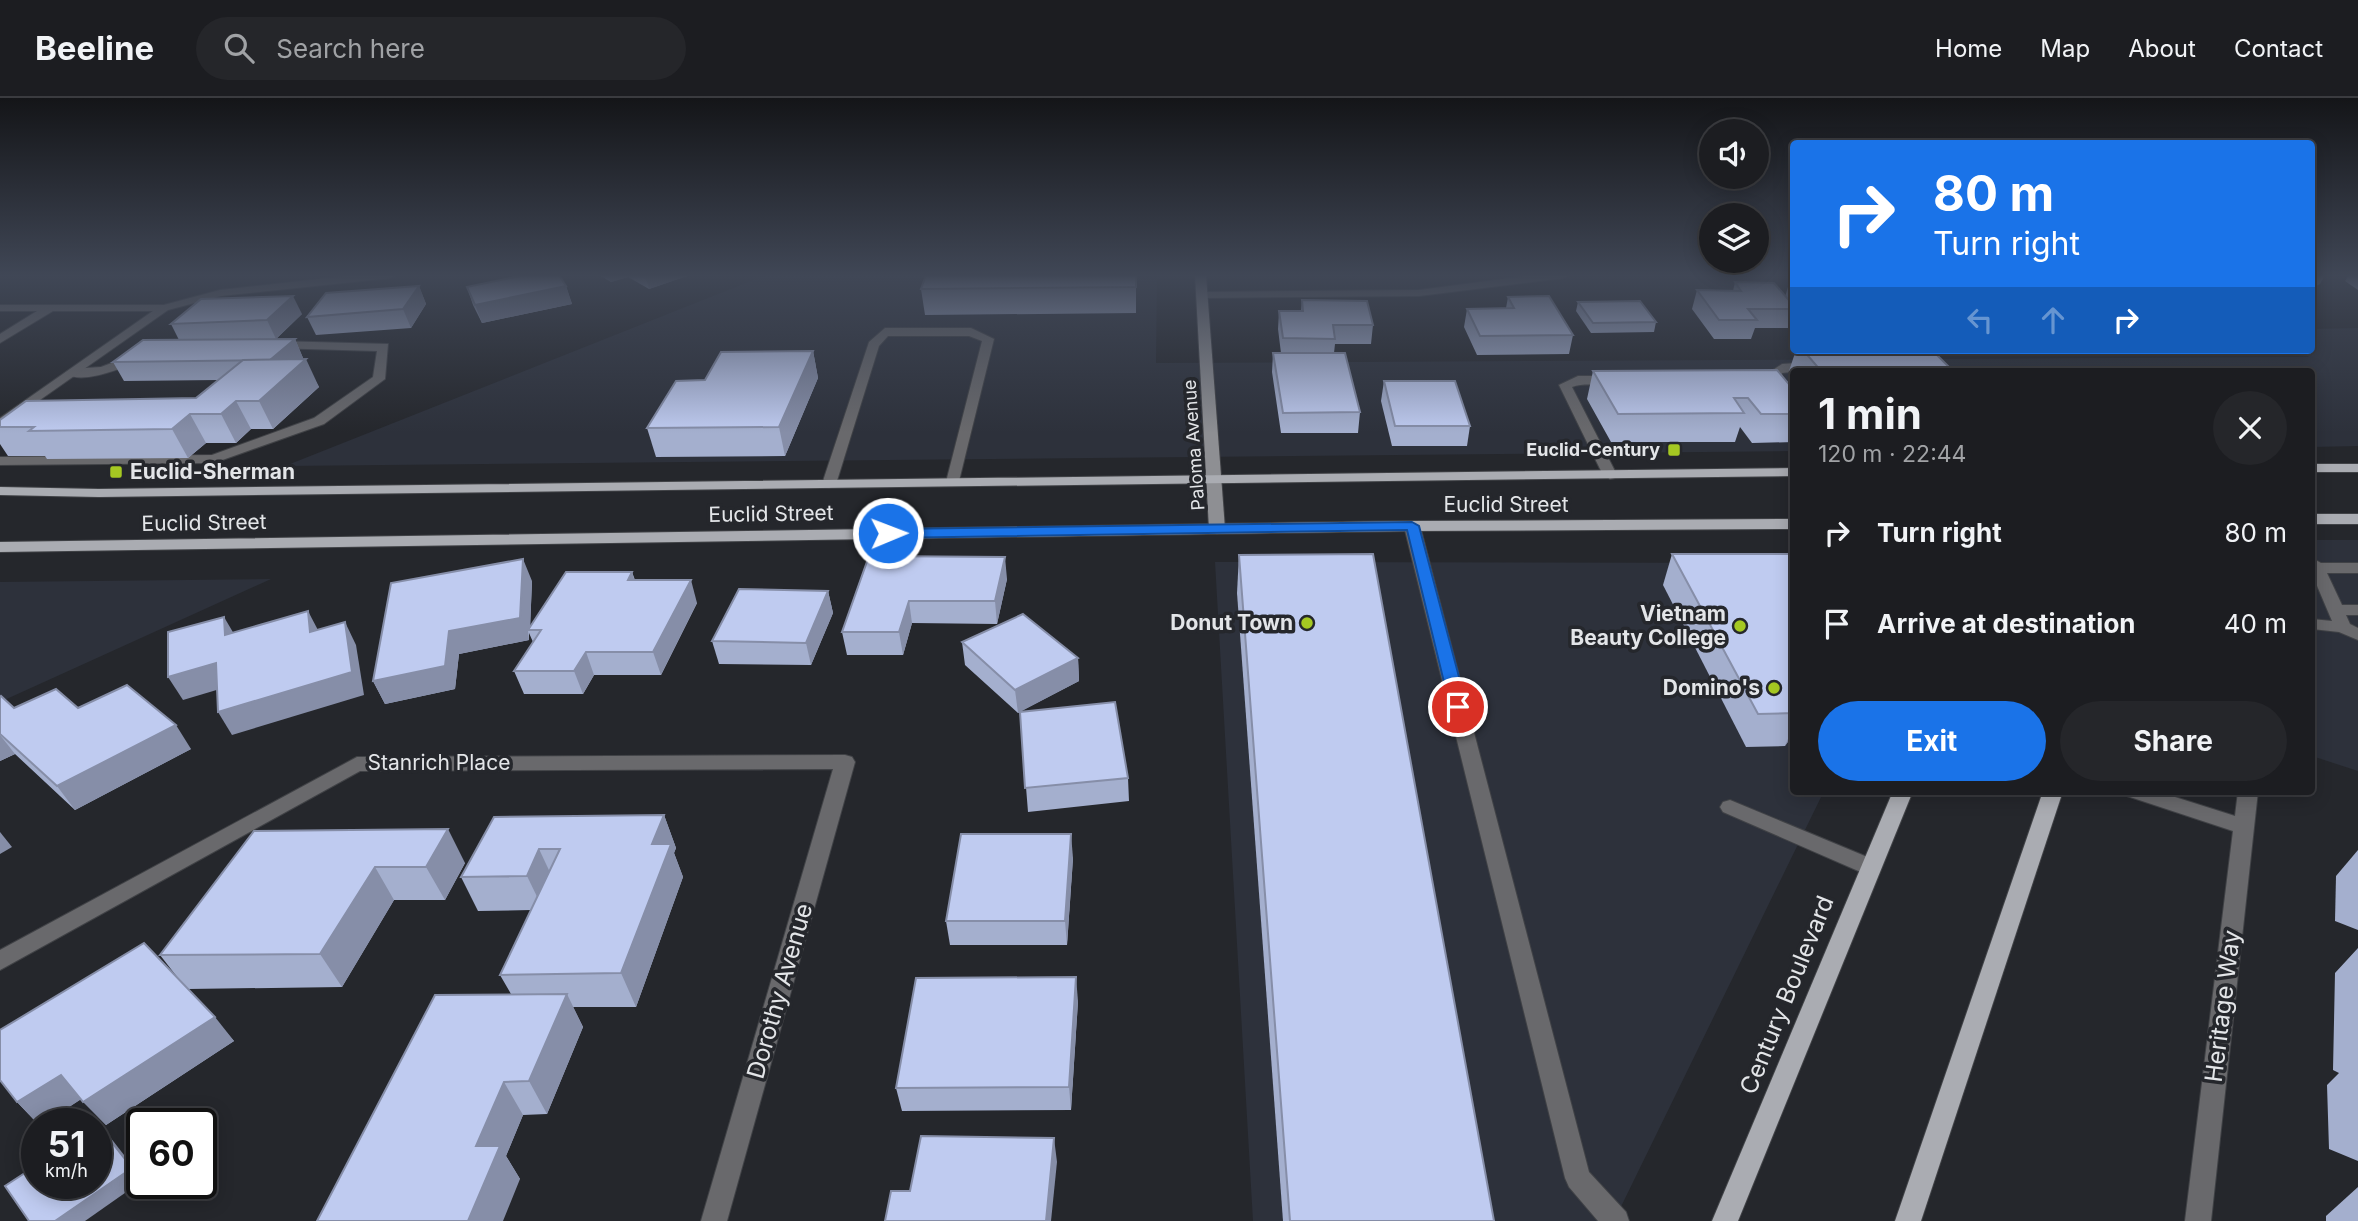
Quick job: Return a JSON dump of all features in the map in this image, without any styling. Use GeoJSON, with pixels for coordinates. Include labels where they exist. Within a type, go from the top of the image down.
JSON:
{"type":"FeatureCollection","features":[{"type":"Feature","properties":{"kind":"main road"},"geometry":{"type":"LineString","coordinates":[[2315,468],[2358,468]]}},
{"type":"Feature","properties":{"kind":"main road","name":"Euclid Street"},"geometry":{"type":"LineString","coordinates":[[0,491],[99,493],[1790,472]]}},
{"type":"Feature","properties":{"kind":"main road"},"geometry":{"type":"LineString","coordinates":[[2315,519],[2358,519]]}},
{"type":"Feature","properties":{"kind":"main road","name":"Euclid Street"},"geometry":{"type":"LineString","coordinates":[[0,547],[1412,526],[1790,524]]}},
{"type":"Feature","properties":{"kind":"main road","name":"Century Boulevard"},"geometry":{"type":"LineString","coordinates":[[1725,1221],[1901,795]]}},
{"type":"Feature","properties":{"kind":"main road"},"geometry":{"type":"LineString","coordinates":[[1908,1221],[2052,795]]}},
{"type":"Feature","properties":{"kind":"street"},"geometry":{"type":"LineString","coordinates":[[0,339],[19,327]]}},
{"type":"Feature","properties":{"kind":"street"},"geometry":{"type":"LineString","coordinates":[[0,424],[136,327]]}},
{"type":"Feature","properties":{"kind":"street","name":"Paloma Avenue"},"geometry":{"type":"LineString","coordinates":[[1204,327],[1217,529]]}},
{"type":"Feature","properties":{"kind":"street"},"geometry":{"type":"LineString","coordinates":[[829,484],[873,345],[885,332],[971,332],[988,339],[953,482]]}},
{"type":"Feature","properties":{"kind":"street"},"geometry":{"type":"LineString","coordinates":[[0,461],[214,458],[319,421],[379,379],[384,347],[262,346]]}},
{"type":"Feature","properties":{"kind":"street"},"geometry":{"type":"LineString","coordinates":[[71,373],[103,372],[147,353]]}},
{"type":"Feature","properties":{"kind":"street"},"geometry":{"type":"LineString","coordinates":[[1790,397],[1769,379],[1776,372],[1783,368],[1822,366]]}},
{"type":"Feature","properties":{"kind":"street"},"geometry":{"type":"LineString","coordinates":[[1610,475],[1565,385],[1578,380],[1631,380]]}},
{"type":"Feature","properties":{"kind":"street"},"geometry":{"type":"LineString","coordinates":[[1412,526],[1578,1178],[1616,1221]]}},
{"type":"Feature","properties":{"kind":"street"},"geometry":{"type":"LineString","coordinates":[[2350,631],[2335,610],[2315,565],[2358,568]]}},
{"type":"Feature","properties":{"kind":"street"},"geometry":{"type":"LineString","coordinates":[[2335,610],[2358,610]]}},
{"type":"Feature","properties":{"kind":"street"},"geometry":{"type":"LineString","coordinates":[[2315,625],[2350,631]]}},
{"type":"Feature","properties":{"kind":"street","name":"Stanrich Place"},"geometry":{"type":"LineString","coordinates":[[0,961],[357,764],[845,762]]}},
{"type":"Feature","properties":{"kind":"street","name":"Dorothy Avenue"},"geometry":{"type":"LineString","coordinates":[[714,1221],[845,762]]}},
{"type":"Feature","properties":{"kind":"street"},"geometry":{"type":"LineString","coordinates":[[2146,795],[2244,827]]}},
{"type":"Feature","properties":{"kind":"street","name":"Heritage Way"},"geometry":{"type":"LineString","coordinates":[[2198,1221],[2248,795]]}},
{"type":"Feature","properties":{"kind":"street"},"geometry":{"type":"LineString","coordinates":[[1730,807],[1870,867]]}},
{"type":"Feature","properties":{"kind":"shaded area"},"geometry":{"type":"Polygon","coordinates":[[[634,327],[1156,327],[1156,363],[2309,357],[2306,354],[2315,354],[2315,329],[2358,328],[2358,446],[2315,447],[2315,368],[1790,368],[1790,451],[285,466],[634,327]]]}},
{"type":"Feature","properties":{"kind":"shaded area"},"geometry":{"type":"Polygon","coordinates":[[[2315,540],[2358,540],[2358,771],[2315,757],[2315,540]]]}},
{"type":"Feature","properties":{"kind":"shaded area"},"geometry":{"type":"Polygon","coordinates":[[[1215,562],[1790,563],[1790,795],[1822,795],[1614,1221],[1253,1221],[1215,562]]]}},
{"type":"Feature","properties":{"kind":"shaded area"},"geometry":{"type":"Polygon","coordinates":[[[271,579],[0,702],[0,582],[271,579]]]}},
{"type":"Feature","properties":{"kind":"building"},"geometry":{"type":"Polygon","coordinates":[[[1281,327],[1333,327],[1335,339],[1283,338],[1281,327]]]}},
{"type":"Feature","properties":{"kind":"building"},"geometry":{"type":"Polygon","coordinates":[[[1476,327],[1568,327],[1573,335],[1480,336],[1476,327]]]}},
{"type":"Feature","properties":{"kind":"building"},"geometry":{"type":"Polygon","coordinates":[[[295,339],[270,360],[113,362],[143,340],[295,339]]]}},
{"type":"Feature","properties":{"kind":"building"},"geometry":{"type":"Polygon","coordinates":[[[813,351],[779,427],[647,428],[676,381],[705,380],[721,352],[813,351]]]}},
{"type":"Feature","properties":{"kind":"building"},"geometry":{"type":"Polygon","coordinates":[[[1273,353],[1345,353],[1360,412],[1283,413],[1273,353]]]}},
{"type":"Feature","properties":{"kind":"building"},"geometry":{"type":"Polygon","coordinates":[[[1806,354],[1936,354],[1950,368],[1818,368],[1806,354]]]}},
{"type":"Feature","properties":{"kind":"building"},"geometry":{"type":"Polygon","coordinates":[[[306,359],[259,401],[236,401],[221,414],[190,414],[172,429],[29,431],[34,427],[0,427],[0,420],[26,401],[196,398],[243,360],[306,359]]]}},
{"type":"Feature","properties":{"kind":"building"},"geometry":{"type":"Polygon","coordinates":[[[1777,370],[1790,385],[1790,414],[1761,414],[1748,398],[1734,398],[1744,413],[1618,414],[1593,371],[1777,370]]]}},
{"type":"Feature","properties":{"kind":"building"},"geometry":{"type":"Polygon","coordinates":[[[1384,381],[1455,381],[1470,426],[1395,426],[1384,381]]]}},
{"type":"Feature","properties":{"kind":"building"},"geometry":{"type":"Polygon","coordinates":[[[1373,554],[1494,1221],[1290,1221],[1239,555],[1373,554]]]}},
{"type":"Feature","properties":{"kind":"building"},"geometry":{"type":"Polygon","coordinates":[[[1672,554],[1790,554],[1790,713],[1758,714],[1672,554]]]}},
{"type":"Feature","properties":{"kind":"building"},"geometry":{"type":"Polygon","coordinates":[[[869,556],[1005,557],[995,601],[909,601],[899,632],[842,632],[869,556]]]}},
{"type":"Feature","properties":{"kind":"building"},"geometry":{"type":"Polygon","coordinates":[[[523,559],[520,618],[449,631],[445,666],[373,681],[391,583],[523,559]]]}},
{"type":"Feature","properties":{"kind":"building"},"geometry":{"type":"Polygon","coordinates":[[[566,572],[632,572],[628,580],[691,580],[653,652],[586,652],[574,671],[514,671],[541,630],[528,630],[566,572]]]}},
{"type":"Feature","properties":{"kind":"building"},"geometry":{"type":"Polygon","coordinates":[[[739,589],[828,591],[806,643],[712,641],[739,589]]]}},
{"type":"Feature","properties":{"kind":"building"},"geometry":{"type":"Polygon","coordinates":[[[308,611],[310,632],[345,622],[352,672],[218,712],[216,663],[168,677],[168,632],[224,617],[225,635],[308,611]]]}},
{"type":"Feature","properties":{"kind":"building"},"geometry":{"type":"Polygon","coordinates":[[[1023,614],[1078,658],[1015,690],[962,642],[1023,614]]]}},
{"type":"Feature","properties":{"kind":"building"},"geometry":{"type":"Polygon","coordinates":[[[127,685],[176,725],[57,786],[0,734],[1,696],[14,708],[56,689],[78,708],[127,685]]]}},
{"type":"Feature","properties":{"kind":"building"},"geometry":{"type":"Polygon","coordinates":[[[1115,702],[1128,778],[1025,788],[1020,712],[1115,702]]]}},
{"type":"Feature","properties":{"kind":"building"},"geometry":{"type":"Polygon","coordinates":[[[664,815],[652,844],[671,844],[621,973],[500,975],[560,849],[539,849],[527,876],[461,877],[494,817],[664,815]]]}},
{"type":"Feature","properties":{"kind":"building"},"geometry":{"type":"Polygon","coordinates":[[[448,829],[426,867],[375,867],[320,954],[160,955],[254,831],[448,829]]]}},
{"type":"Feature","properties":{"kind":"building"},"geometry":{"type":"Polygon","coordinates":[[[961,834],[1071,834],[1065,921],[946,921],[961,834]]]}},
{"type":"Feature","properties":{"kind":"building"},"geometry":{"type":"Polygon","coordinates":[[[144,943],[215,1017],[83,1102],[61,1075],[17,1102],[0,1080],[0,1030],[144,943]]]}},
{"type":"Feature","properties":{"kind":"building"},"geometry":{"type":"Polygon","coordinates":[[[1076,977],[1069,1087],[896,1088],[916,978],[1076,977]]]}},
{"type":"Feature","properties":{"kind":"building"},"geometry":{"type":"Polygon","coordinates":[[[567,994],[529,1081],[504,1082],[476,1146],[500,1146],[468,1221],[317,1221],[435,995],[567,994]]]}},
{"type":"Feature","properties":{"kind":"building"},"geometry":{"type":"Polygon","coordinates":[[[921,1136],[1054,1138],[1046,1221],[885,1221],[891,1191],[910,1191],[921,1136]]]}},
{"type":"Feature","properties":{"kind":"building"},"geometry":{"type":"Polygon","coordinates":[[[112,1143],[126,1160],[126,1172],[112,1182],[112,1143]]]}},
{"type":"Feature","properties":{"kind":"building"},"geometry":{"type":"Polygon","coordinates":[[[21,1176],[21,1199],[87,1199],[55,1221],[29,1221],[5,1186],[21,1176]]]}},
{"type":"Feature","properties":{"kind":"place","name":"Euclid-Century"},"geometry":{"type":"Point","coordinates":[1674,450]}},
{"type":"Feature","properties":{"kind":"place","name":"Euclid-Sherman"},"geometry":{"type":"Point","coordinates":[116,472]}},
{"type":"Feature","properties":{"kind":"place","name":"Donut Town"},"geometry":{"type":"Point","coordinates":[1307,623]}},
{"type":"Feature","properties":{"kind":"place","name":"Vietnam Beauty College"},"geometry":{"type":"Point","coordinates":[1740,626]}},
{"type":"Feature","properties":{"kind":"place","name":"Domino's"},"geometry":{"type":"Point","coordinates":[1774,688]}},
{"type":"Feature","properties":{"kind":"route"},"geometry":{"type":"LineString","coordinates":[[888,533],[1412,526],[1458,707]]}}]}
